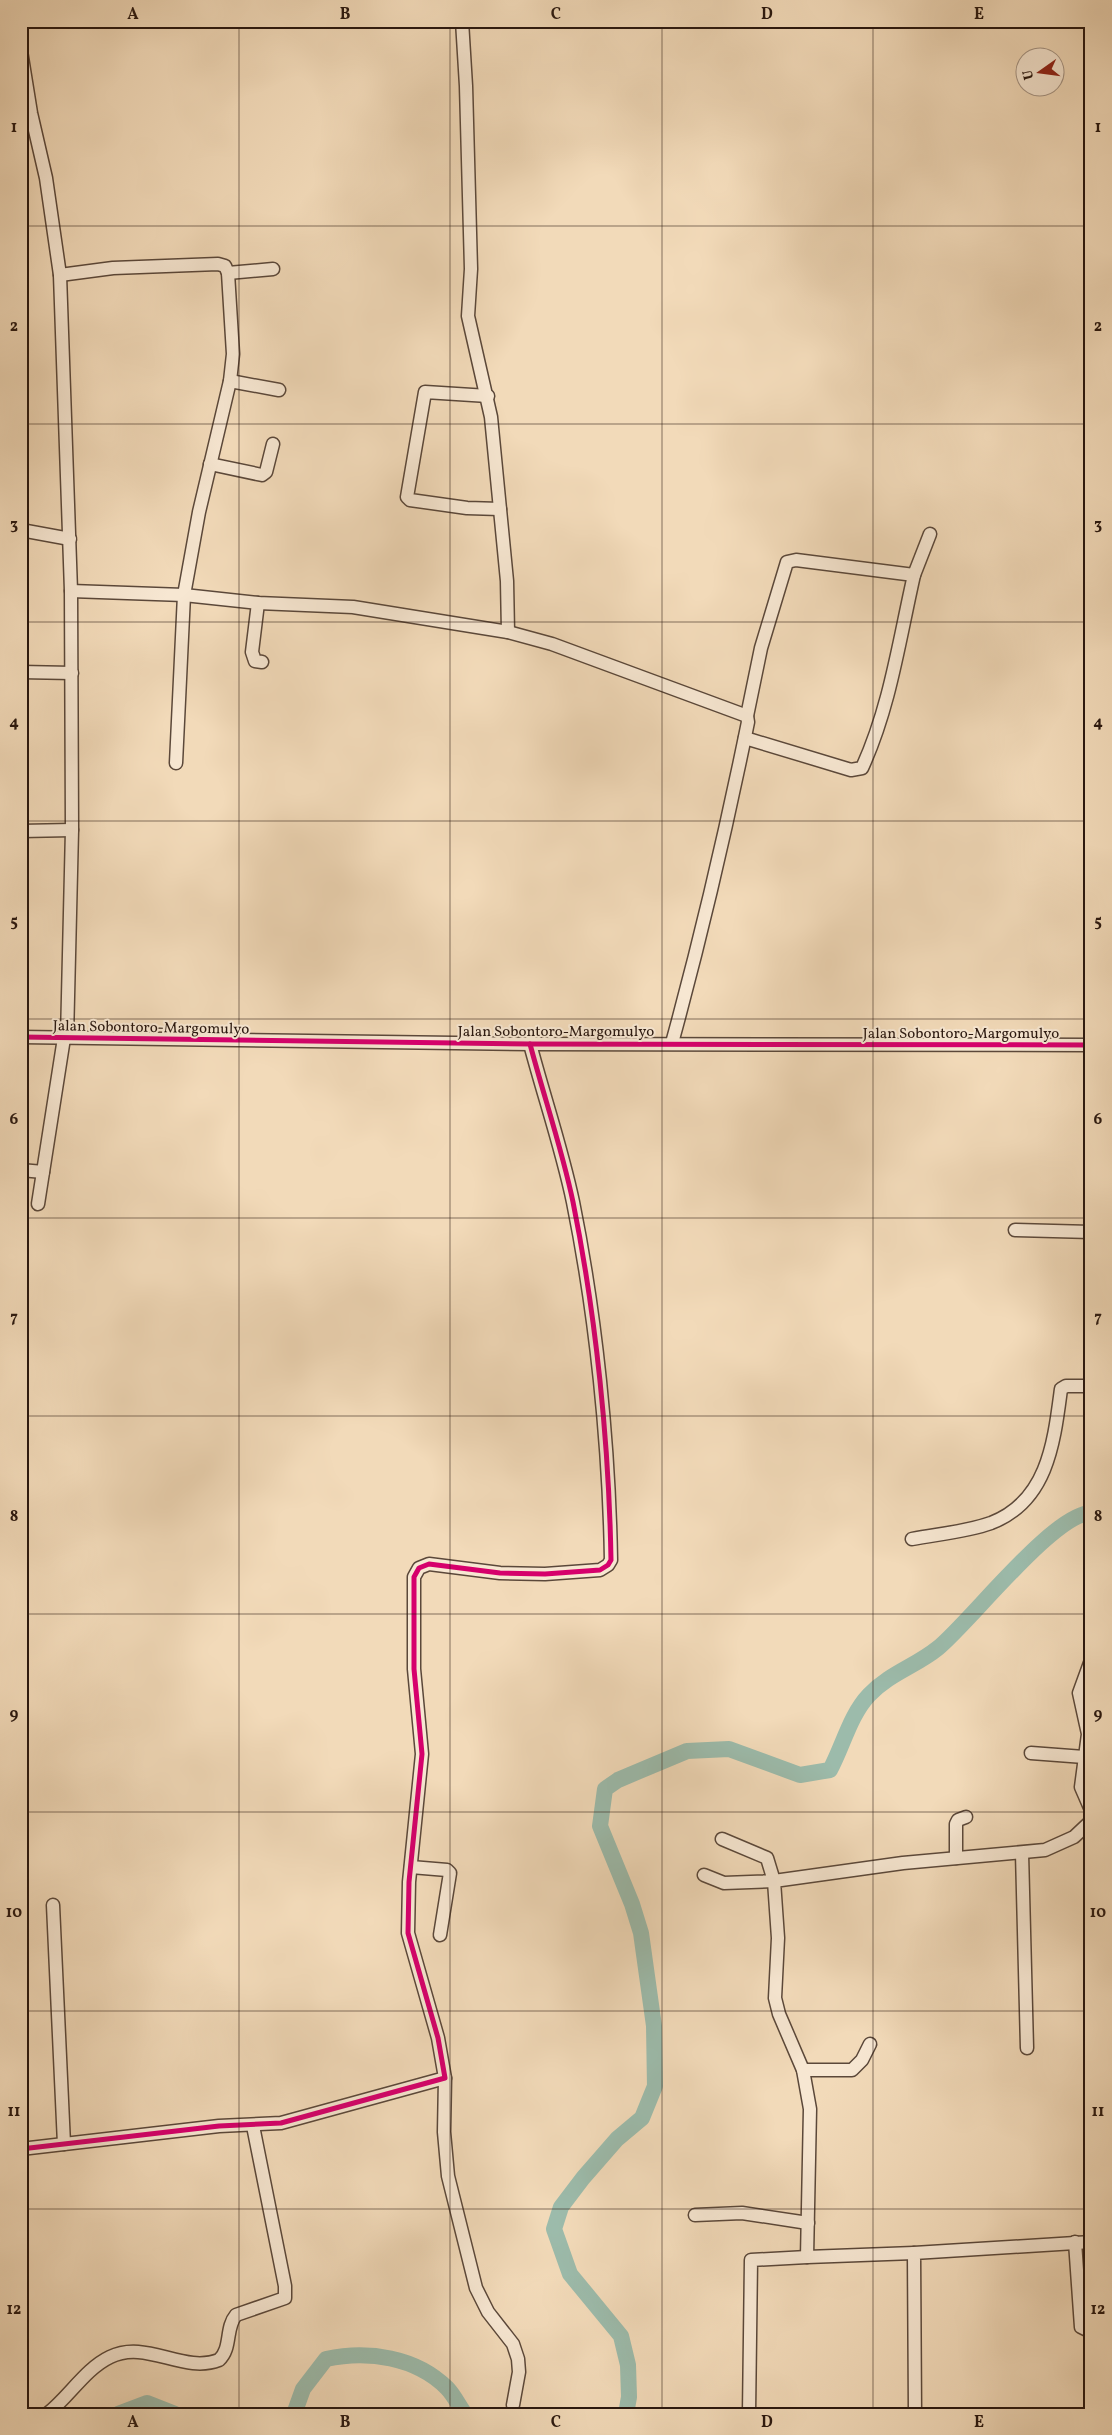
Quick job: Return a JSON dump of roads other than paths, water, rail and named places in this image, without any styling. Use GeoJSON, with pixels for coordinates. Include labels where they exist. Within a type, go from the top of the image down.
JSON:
{"type":"FeatureCollection","features":[{"type":"Feature","properties":{"kind":"street"},"geometry":{"type":"LineString","coordinates":[[462,21],[471,269],[468,316],[488,396],[500,510],[508,632]]}},
{"type":"Feature","properties":{"kind":"street"},"geometry":{"type":"LineString","coordinates":[[21,51],[31,114],[44,165],[60,275],[71,591],[72,830],[65,1038],[38,1204]]}},
{"type":"Feature","properties":{"kind":"street"},"geometry":{"type":"LineString","coordinates":[[60,275],[113,268],[218,264],[225,266],[228,273],[233,339],[230,380],[210,464],[184,595],[176,763]]}},
{"type":"Feature","properties":{"kind":"street"},"geometry":{"type":"LineString","coordinates":[[228,273],[273,269]]}},
{"type":"Feature","properties":{"kind":"street"},"geometry":{"type":"LineString","coordinates":[[230,380],[279,390]]}},
{"type":"Feature","properties":{"kind":"street"},"geometry":{"type":"LineString","coordinates":[[488,396],[425,392],[407,497],[410,500],[448,506],[500,510]]}},
{"type":"Feature","properties":{"kind":"street"},"geometry":{"type":"LineString","coordinates":[[210,464],[262,475],[266,472],[273,444]]}},
{"type":"Feature","properties":{"kind":"street"},"geometry":{"type":"LineString","coordinates":[[21,530],[70,539]]}},
{"type":"Feature","properties":{"kind":"street"},"geometry":{"type":"LineString","coordinates":[[745,738],[851,770],[862,768],[874,741],[892,682],[914,575],[930,534]]}},
{"type":"Feature","properties":{"kind":"street"},"geometry":{"type":"LineString","coordinates":[[672,1043],[698,946],[745,738],[748,722],[747,716],[761,648],[787,562],[796,560],[914,575]]}},
{"type":"Feature","properties":{"kind":"street"},"geometry":{"type":"LineString","coordinates":[[71,591],[184,595],[258,603],[353,607],[508,632],[552,644],[747,716]]}},
{"type":"Feature","properties":{"kind":"street"},"geometry":{"type":"LineString","coordinates":[[258,603],[252,652],[255,661],[262,662]]}},
{"type":"Feature","properties":{"kind":"street"},"geometry":{"type":"LineString","coordinates":[[21,672],[72,673]]}},
{"type":"Feature","properties":{"kind":"street"},"geometry":{"type":"LineString","coordinates":[[21,830],[72,830]]}},
{"type":"Feature","properties":{"kind":"street","name":"Jalan Sobontoro-Margomulyo"},"geometry":{"type":"LineString","coordinates":[[21,1037],[530,1044],[672,1043],[1091,1046]]}},
{"type":"Feature","properties":{"kind":"street"},"geometry":{"type":"LineString","coordinates":[[512,2405],[519,2372],[518,2359],[510,2340],[488,2312],[476,2288],[448,2176],[444,2132],[445,2078],[438,2038],[410,1943],[408,1917],[422,1754],[413,1659],[414,1581],[416,1571],[429,1564],[437,1563],[521,1574],[584,1572],[604,1568],[611,1560],[603,1428],[582,1245],[573,1200],[530,1044]]}},
{"type":"Feature","properties":{"kind":"street"},"geometry":{"type":"LineString","coordinates":[[21,1170],[43,1172]]}},
{"type":"Feature","properties":{"kind":"street"},"geometry":{"type":"LineString","coordinates":[[1015,1230],[1091,1232]]}},
{"type":"Feature","properties":{"kind":"street"},"geometry":{"type":"LineString","coordinates":[[912,1539],[990,1523],[1006,1515],[1027,1498],[1041,1480],[1054,1441],[1061,1389],[1066,1386],[1091,1386]]}},
{"type":"Feature","properties":{"kind":"street"},"geometry":{"type":"LineString","coordinates":[[1091,1660],[1079,1693],[1088,1734],[1081,1787],[1091,1810]]}},
{"type":"Feature","properties":{"kind":"street"},"geometry":{"type":"LineString","coordinates":[[1031,1753],[1084,1757]]}},
{"type":"Feature","properties":{"kind":"street"},"geometry":{"type":"LineString","coordinates":[[956,1858],[957,1822],[966,1818]]}},
{"type":"Feature","properties":{"kind":"street"},"geometry":{"type":"LineString","coordinates":[[704,1875],[724,1883],[774,1881],[903,1862],[1045,1850],[1062,1844],[1079,1834],[1091,1821]]}},
{"type":"Feature","properties":{"kind":"street"},"geometry":{"type":"LineString","coordinates":[[722,1839],[766,1856],[770,1862],[774,1881],[778,1938],[775,1998],[779,2014],[803,2070],[808,2098],[810,2123],[807,2257]]}},
{"type":"Feature","properties":{"kind":"street"},"geometry":{"type":"LineString","coordinates":[[1022,1853],[1027,2048]]}},
{"type":"Feature","properties":{"kind":"street"},"geometry":{"type":"LineString","coordinates":[[411,1867],[447,1870],[450,1873],[440,1935]]}},
{"type":"Feature","properties":{"kind":"street"},"geometry":{"type":"LineString","coordinates":[[53,1904],[64,2144]]}},
{"type":"Feature","properties":{"kind":"street"},"geometry":{"type":"LineString","coordinates":[[803,2070],[852,2070],[862,2060],[870,2044]]}},
{"type":"Feature","properties":{"kind":"street"},"geometry":{"type":"LineString","coordinates":[[21,2149],[219,2126],[253,2126],[281,2123],[445,2078]]}},
{"type":"Feature","properties":{"kind":"street"},"geometry":{"type":"LineString","coordinates":[[47,2414],[98,2364],[115,2354],[138,2352],[198,2364],[219,2360],[226,2350],[235,2316],[243,2311],[285,2298],[285,2286],[253,2126]]}},
{"type":"Feature","properties":{"kind":"street"},"geometry":{"type":"LineString","coordinates":[[695,2215],[742,2213],[808,2222]]}},
{"type":"Feature","properties":{"kind":"street"},"geometry":{"type":"LineString","coordinates":[[1075,2242],[1080,2326],[1091,2332]]}},
{"type":"Feature","properties":{"kind":"street"},"geometry":{"type":"LineString","coordinates":[[749,2414],[751,2260],[914,2253],[1091,2242]]}},
{"type":"Feature","properties":{"kind":"street"},"geometry":{"type":"LineString","coordinates":[[914,2253],[915,2414]]}},
{"type":"Feature","properties":{"kind":"waterway"},"geometry":{"type":"LineString","coordinates":[[626,2414],[629,2397],[628,2365],[621,2336],[570,2274],[554,2229],[561,2207],[583,2178],[617,2139],[642,2118],[655,2086],[654,2026],[641,1933],[632,1904],[600,1826],[605,1789],[618,1780],[687,1751],[729,1749],[800,1775],[830,1770],[862,1703],[877,1687],[938,1648],[1056,1530],[1075,1518],[1091,1513]]}},
{"type":"Feature","properties":{"kind":"waterway"},"geometry":{"type":"LineString","coordinates":[[294,2414],[303,2389],[326,2359],[358,2355],[391,2358],[421,2369],[435,2377],[447,2388],[465,2414]]}},
{"type":"Feature","properties":{"kind":"waterway"},"geometry":{"type":"LineString","coordinates":[[118,2414],[147,2403],[175,2414]]}}]}
